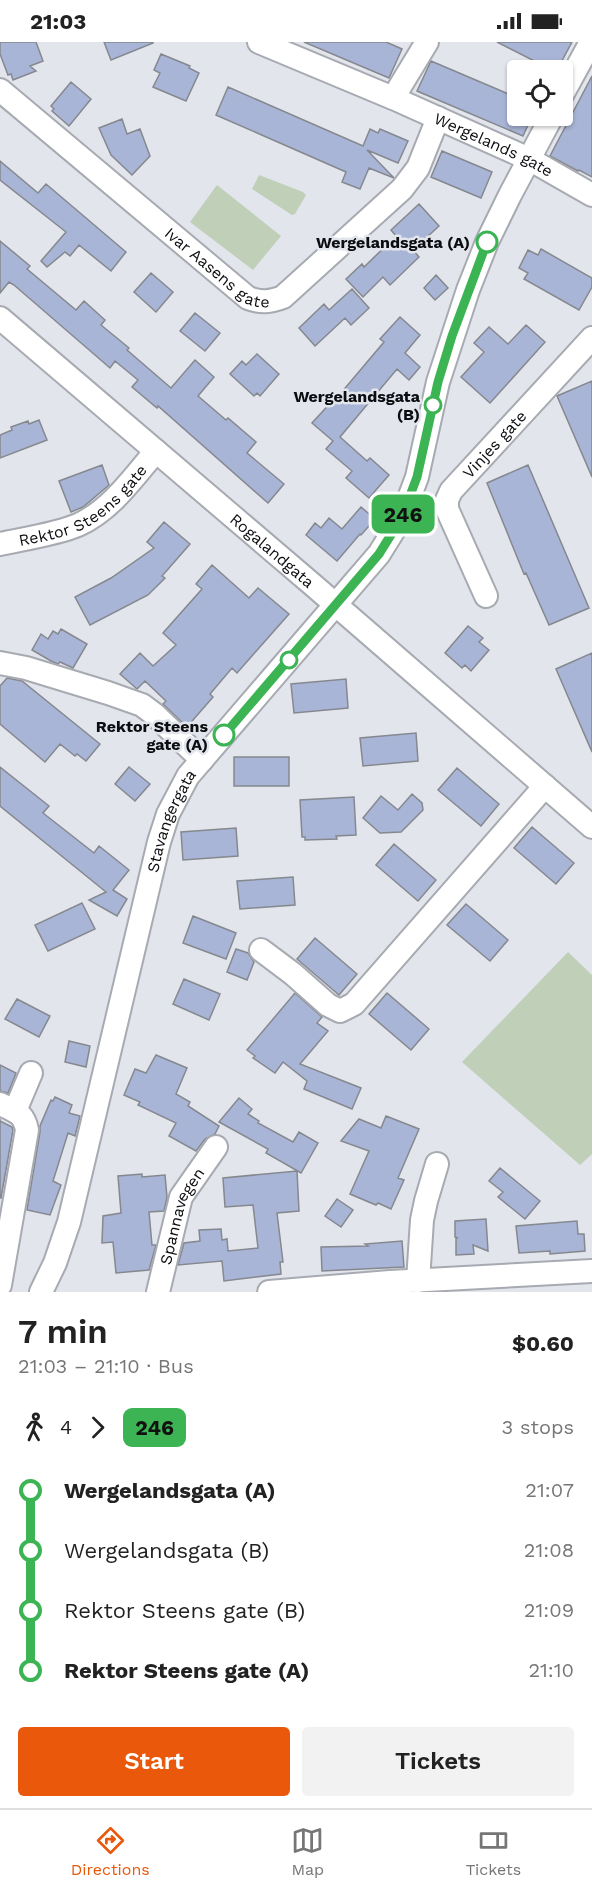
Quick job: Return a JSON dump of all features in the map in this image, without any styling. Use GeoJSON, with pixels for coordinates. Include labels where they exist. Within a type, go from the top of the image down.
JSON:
{"type":"FeatureCollection","features":[{"type":"Feature","properties":{"kind":"street","name":"Wergelands gate"},"geometry":{"type":"LineString","coordinates":[[259,42],[393,98],[529,159],[592,195]]}},
{"type":"Feature","properties":{"kind":"street"},"geometry":{"type":"LineString","coordinates":[[393,98],[428,42]]}},
{"type":"Feature","properties":{"kind":"street"},"geometry":{"type":"LineString","coordinates":[[573,75],[591,42]]}},
{"type":"Feature","properties":{"kind":"street","name":"Ivar Aasens gate"},"geometry":{"type":"LineString","coordinates":[[0,90],[248,298],[258,302],[271,302],[283,297],[402,189],[418,168],[438,118]]}},
{"type":"Feature","properties":{"kind":"street","name":"Stavangergata"},"geometry":{"type":"LineString","coordinates":[[41,1292],[55,1263],[69,1222],[159,842],[168,814],[188,776],[379,554],[402,517],[417,477],[438,382],[465,299],[487,242],[547,126]]}},
{"type":"Feature","properties":{"kind":"street","name":"Rogalandgata"},"geometry":{"type":"LineString","coordinates":[[0,318],[592,827]]}},
{"type":"Feature","properties":{"kind":"street","name":"Vinjes gate"},"geometry":{"type":"LineString","coordinates":[[486,596],[447,509],[447,500],[451,491],[592,338]]}},
{"type":"Feature","properties":{"kind":"street","name":"Rektor Steens gate"},"geometry":{"type":"LineString","coordinates":[[0,544],[75,526],[89,519],[118,495],[156,451]]}},
{"type":"Feature","properties":{"kind":"street"},"geometry":{"type":"LineString","coordinates":[[2,663],[26,668],[142,705],[202,760]]}},
{"type":"Feature","properties":{"kind":"street"},"geometry":{"type":"LineString","coordinates":[[261,950],[328,1005],[340,1011],[354,1004],[545,786]]}},
{"type":"Feature","properties":{"kind":"street"},"geometry":{"type":"LineString","coordinates":[[0,1286],[27,1131],[25,1120],[21,1115],[7,1108],[31,1073]]}},
{"type":"Feature","properties":{"kind":"street","name":"Spannavegen"},"geometry":{"type":"LineString","coordinates":[[158,1292],[181,1197],[216,1147]]}},
{"type":"Feature","properties":{"kind":"street"},"geometry":{"type":"LineString","coordinates":[[418,1281],[422,1220],[438,1164]]}},
{"type":"Feature","properties":{"kind":"street"},"geometry":{"type":"LineString","coordinates":[[269,1292],[390,1287],[418,1281],[592,1271]]}},
{"type":"Feature","properties":{"kind":"green space"},"geometry":{"type":"Polygon","coordinates":[[[259,175],[306,195],[295,214],[292,215],[252,189],[259,175]]]}},
{"type":"Feature","properties":{"kind":"green space"},"geometry":{"type":"Polygon","coordinates":[[[217,185],[281,236],[253,270],[190,222],[217,185]]]}},
{"type":"Feature","properties":{"kind":"green space"},"geometry":{"type":"Polygon","coordinates":[[[568,952],[592,975],[592,1154],[580,1165],[462,1062],[568,952]]]}},
{"type":"Feature","properties":{"kind":"building"},"geometry":{"type":"Polygon","coordinates":[[[0,42],[36,42],[43,61],[30,66],[36,71],[13,80],[11,74],[8,75],[0,54],[0,42]]]}},
{"type":"Feature","properties":{"kind":"building"},"geometry":{"type":"Polygon","coordinates":[[[104,42],[153,42],[153,43],[111,60],[104,42]]]}},
{"type":"Feature","properties":{"kind":"building"},"geometry":{"type":"Polygon","coordinates":[[[304,42],[386,42],[402,49],[389,78],[304,42]]]}},
{"type":"Feature","properties":{"kind":"building"},"geometry":{"type":"Polygon","coordinates":[[[497,42],[572,42],[562,60],[532,60],[497,42]]]}},
{"type":"Feature","properties":{"kind":"building"},"geometry":{"type":"Polygon","coordinates":[[[161,54],[190,66],[189,68],[199,73],[186,101],[153,87],[160,73],[154,70],[161,54]]]}},
{"type":"Feature","properties":{"kind":"building"},"geometry":{"type":"Polygon","coordinates":[[[431,61],[507,93],[507,126],[528,126],[523,136],[417,91],[431,61]]]}},
{"type":"Feature","properties":{"kind":"building"},"geometry":{"type":"Polygon","coordinates":[[[592,76],[592,177],[550,156],[566,126],[573,126],[573,112],[592,76]]]}},
{"type":"Feature","properties":{"kind":"building"},"geometry":{"type":"Polygon","coordinates":[[[71,82],[91,99],[69,126],[52,111],[54,109],[51,106],[71,82]]]}},
{"type":"Feature","properties":{"kind":"building"},"geometry":{"type":"Polygon","coordinates":[[[228,87],[363,146],[370,129],[378,133],[380,129],[408,141],[398,163],[367,150],[394,178],[369,168],[360,189],[342,182],[346,172],[216,115],[228,87]]]}},
{"type":"Feature","properties":{"kind":"building"},"geometry":{"type":"Polygon","coordinates":[[[122,119],[127,134],[140,129],[150,156],[132,175],[111,155],[99,128],[122,119]]]}},
{"type":"Feature","properties":{"kind":"building"},"geometry":{"type":"Polygon","coordinates":[[[442,151],[492,172],[481,198],[431,177],[442,151]]]}},
{"type":"Feature","properties":{"kind":"building"},"geometry":{"type":"Polygon","coordinates":[[[0,161],[38,193],[46,184],[126,252],[111,271],[79,245],[70,256],[65,252],[47,267],[41,261],[66,232],[0,180],[0,161]]]}},
{"type":"Feature","properties":{"kind":"building"},"geometry":{"type":"Polygon","coordinates":[[[419,204],[439,226],[413,250],[419,257],[390,285],[383,277],[363,297],[346,279],[362,264],[364,267],[396,236],[391,230],[419,204]]]}},
{"type":"Feature","properties":{"kind":"building"},"geometry":{"type":"Polygon","coordinates":[[[0,241],[30,266],[27,269],[76,310],[84,301],[105,320],[101,325],[171,388],[195,360],[214,377],[198,396],[256,442],[247,453],[284,484],[268,503],[158,406],[157,408],[132,387],[138,380],[115,361],[110,368],[9,282],[0,293],[0,241]]]}},
{"type":"Feature","properties":{"kind":"building"},"geometry":{"type":"Polygon","coordinates":[[[541,249],[592,278],[592,287],[579,310],[524,279],[528,273],[519,268],[528,250],[538,255],[541,249]]]}},
{"type":"Feature","properties":{"kind":"building"},"geometry":{"type":"Polygon","coordinates":[[[151,273],[173,292],[156,312],[134,292],[151,273]]]}},
{"type":"Feature","properties":{"kind":"building"},"geometry":{"type":"Polygon","coordinates":[[[436,275],[448,288],[435,300],[424,288],[436,275]]]}},
{"type":"Feature","properties":{"kind":"building"},"geometry":{"type":"Polygon","coordinates":[[[352,289],[369,308],[351,325],[345,318],[315,346],[299,328],[324,304],[329,310],[352,289]]]}},
{"type":"Feature","properties":{"kind":"building"},"geometry":{"type":"Polygon","coordinates":[[[195,313],[220,333],[205,351],[180,331],[195,313]]]}},
{"type":"Feature","properties":{"kind":"building"},"geometry":{"type":"Polygon","coordinates":[[[400,317],[420,335],[405,353],[420,367],[409,380],[397,369],[340,437],[367,461],[370,458],[389,475],[369,498],[346,478],[352,471],[326,449],[333,441],[312,423],[335,400],[384,342],[380,339],[400,317]]]}},
{"type":"Feature","properties":{"kind":"building"},"geometry":{"type":"Polygon","coordinates":[[[526,325],[545,342],[490,403],[461,377],[484,352],[474,343],[489,327],[508,344],[526,325]]]}},
{"type":"Feature","properties":{"kind":"building"},"geometry":{"type":"Polygon","coordinates":[[[257,354],[279,374],[260,396],[257,393],[254,396],[230,374],[242,361],[246,365],[257,354]]]}},
{"type":"Feature","properties":{"kind":"building"},"geometry":{"type":"Polygon","coordinates":[[[592,381],[592,477],[557,396],[592,381]]]}},
{"type":"Feature","properties":{"kind":"building"},"geometry":{"type":"Polygon","coordinates":[[[39,420],[47,440],[0,458],[0,435],[12,430],[11,427],[39,420]]]}},
{"type":"Feature","properties":{"kind":"building"},"geometry":{"type":"Polygon","coordinates":[[[102,465],[109,485],[83,507],[71,512],[59,481],[102,465]]]}},
{"type":"Feature","properties":{"kind":"building"},"geometry":{"type":"Polygon","coordinates":[[[528,465],[589,608],[549,625],[526,573],[524,574],[487,483],[528,465]]]}},
{"type":"Feature","properties":{"kind":"building"},"geometry":{"type":"Polygon","coordinates":[[[361,507],[375,519],[337,561],[306,535],[315,523],[321,528],[329,518],[342,529],[361,507]]]}},
{"type":"Feature","properties":{"kind":"building"},"geometry":{"type":"Polygon","coordinates":[[[164,522],[190,544],[162,576],[165,578],[148,595],[90,625],[75,597],[111,578],[154,548],[147,542],[164,522]]]}},
{"type":"Feature","properties":{"kind":"building"},"geometry":{"type":"Polygon","coordinates":[[[212,565],[249,598],[258,588],[289,614],[237,673],[232,668],[210,694],[213,697],[187,727],[163,704],[166,701],[145,681],[137,689],[120,674],[140,653],[153,666],[176,645],[163,633],[202,589],[196,584],[212,565]]]}},
{"type":"Feature","properties":{"kind":"building"},"geometry":{"type":"Polygon","coordinates":[[[468,626],[483,638],[479,642],[489,650],[471,671],[465,665],[462,668],[445,653],[468,626]]]}},
{"type":"Feature","properties":{"kind":"building"},"geometry":{"type":"Polygon","coordinates":[[[61,629],[87,644],[73,668],[51,661],[32,650],[41,634],[48,639],[53,631],[58,634],[61,629]]]}},
{"type":"Feature","properties":{"kind":"building"},"geometry":{"type":"Polygon","coordinates":[[[592,653],[592,752],[556,669],[592,653]]]}},
{"type":"Feature","properties":{"kind":"building"},"geometry":{"type":"Polygon","coordinates":[[[7,678],[22,681],[100,744],[86,761],[77,754],[75,756],[60,744],[45,762],[0,724],[0,686],[7,678]]]}},
{"type":"Feature","properties":{"kind":"building"},"geometry":{"type":"Polygon","coordinates":[[[346,679],[348,708],[294,713],[291,684],[346,679]]]}},
{"type":"Feature","properties":{"kind":"building"},"geometry":{"type":"Polygon","coordinates":[[[416,733],[418,761],[363,766],[360,738],[416,733]]]}},
{"type":"Feature","properties":{"kind":"building"},"geometry":{"type":"Polygon","coordinates":[[[234,757],[289,757],[289,786],[234,786],[234,757]]]}},
{"type":"Feature","properties":{"kind":"building"},"geometry":{"type":"Polygon","coordinates":[[[0,767],[49,806],[43,813],[94,853],[99,846],[129,870],[113,890],[127,899],[117,916],[89,900],[106,892],[0,806],[0,767]]]}},
{"type":"Feature","properties":{"kind":"building"},"geometry":{"type":"Polygon","coordinates":[[[129,767],[150,784],[135,801],[115,784],[129,767]]]}},
{"type":"Feature","properties":{"kind":"building"},"geometry":{"type":"Polygon","coordinates":[[[457,768],[499,804],[481,826],[438,790],[457,768]]]}},
{"type":"Feature","properties":{"kind":"building"},"geometry":{"type":"Polygon","coordinates":[[[412,794],[422,803],[423,810],[401,832],[380,833],[363,818],[381,796],[398,810],[412,794]]]}},
{"type":"Feature","properties":{"kind":"building"},"geometry":{"type":"Polygon","coordinates":[[[354,797],[356,835],[336,836],[337,839],[305,840],[305,837],[302,837],[300,800],[354,797]]]}},
{"type":"Feature","properties":{"kind":"building"},"geometry":{"type":"Polygon","coordinates":[[[532,827],[574,863],[556,884],[514,848],[532,827]]]}},
{"type":"Feature","properties":{"kind":"building"},"geometry":{"type":"Polygon","coordinates":[[[236,828],[238,856],[183,860],[181,832],[236,828]]]}},
{"type":"Feature","properties":{"kind":"building"},"geometry":{"type":"Polygon","coordinates":[[[394,844],[436,880],[418,901],[376,865],[394,844]]]}},
{"type":"Feature","properties":{"kind":"building"},"geometry":{"type":"Polygon","coordinates":[[[293,877],[295,905],[240,909],[237,881],[293,877]]]}},
{"type":"Feature","properties":{"kind":"building"},"geometry":{"type":"Polygon","coordinates":[[[82,903],[95,929],[48,951],[35,925],[82,903]]]}},
{"type":"Feature","properties":{"kind":"building"},"geometry":{"type":"Polygon","coordinates":[[[466,904],[508,940],[490,961],[447,925],[466,904]]]}},
{"type":"Feature","properties":{"kind":"building"},"geometry":{"type":"Polygon","coordinates":[[[193,916],[236,933],[226,959],[183,943],[193,916]]]}},
{"type":"Feature","properties":{"kind":"building"},"geometry":{"type":"Polygon","coordinates":[[[315,938],[357,974],[339,995],[297,959],[315,938]]]}},
{"type":"Feature","properties":{"kind":"building"},"geometry":{"type":"Polygon","coordinates":[[[236,949],[248,953],[254,962],[247,980],[227,972],[236,949]]]}},
{"type":"Feature","properties":{"kind":"building"},"geometry":{"type":"Polygon","coordinates":[[[184,979],[220,994],[209,1020],[173,1004],[184,979]]]}},
{"type":"Feature","properties":{"kind":"building"},"geometry":{"type":"Polygon","coordinates":[[[295,993],[322,1017],[317,1023],[328,1031],[300,1064],[361,1088],[352,1109],[304,1089],[307,1081],[283,1062],[275,1073],[253,1058],[255,1056],[247,1050],[295,993]]]}},
{"type":"Feature","properties":{"kind":"building"},"geometry":{"type":"Polygon","coordinates":[[[387,993],[429,1029],[411,1050],[369,1014],[387,993]]]}},
{"type":"Feature","properties":{"kind":"building"},"geometry":{"type":"Polygon","coordinates":[[[17,999],[50,1016],[39,1037],[5,1019],[17,999]]]}},
{"type":"Feature","properties":{"kind":"building"},"geometry":{"type":"Polygon","coordinates":[[[69,1041],[90,1046],[86,1067],[65,1062],[69,1041]]]}},
{"type":"Feature","properties":{"kind":"building"},"geometry":{"type":"Polygon","coordinates":[[[156,1055],[187,1068],[176,1094],[190,1102],[188,1106],[219,1126],[215,1134],[205,1139],[196,1151],[169,1136],[176,1123],[138,1105],[140,1102],[124,1095],[135,1069],[146,1073],[156,1055]]]}},
{"type":"Feature","properties":{"kind":"building"},"geometry":{"type":"Polygon","coordinates":[[[0,1065],[16,1073],[8,1093],[0,1091],[0,1065]]]}},
{"type":"Feature","properties":{"kind":"building"},"geometry":{"type":"Polygon","coordinates":[[[55,1097],[72,1105],[69,1113],[80,1116],[75,1136],[68,1133],[53,1181],[61,1185],[50,1215],[27,1210],[40,1126],[51,1100],[53,1101],[55,1097]]]}},
{"type":"Feature","properties":{"kind":"building"},"geometry":{"type":"Polygon","coordinates":[[[239,1098],[252,1109],[248,1114],[259,1121],[258,1123],[293,1142],[299,1132],[318,1143],[301,1173],[266,1153],[268,1149],[219,1122],[239,1098]]]}},
{"type":"Feature","properties":{"kind":"building"},"geometry":{"type":"Polygon","coordinates":[[[386,1116],[419,1129],[398,1178],[404,1180],[391,1209],[350,1194],[369,1151],[341,1141],[359,1119],[381,1128],[386,1116]]]}},
{"type":"Feature","properties":{"kind":"building"},"geometry":{"type":"Polygon","coordinates":[[[0,1121],[12,1127],[13,1130],[1,1198],[0,1198],[0,1121]]]}},
{"type":"Feature","properties":{"kind":"building"},"geometry":{"type":"Polygon","coordinates":[[[500,1168],[540,1201],[525,1219],[498,1197],[503,1192],[489,1181],[500,1168]]]}},
{"type":"Feature","properties":{"kind":"building"},"geometry":{"type":"Polygon","coordinates":[[[297,1171],[299,1211],[277,1213],[283,1262],[280,1262],[281,1274],[224,1281],[222,1261],[178,1265],[184,1243],[200,1241],[199,1230],[221,1229],[222,1240],[227,1239],[228,1251],[258,1248],[253,1205],[225,1207],[223,1178],[297,1171]]]}},
{"type":"Feature","properties":{"kind":"building"},"geometry":{"type":"Polygon","coordinates":[[[142,1174],[142,1177],[165,1175],[167,1197],[164,1211],[149,1212],[152,1245],[156,1245],[149,1270],[116,1273],[113,1242],[102,1243],[103,1216],[121,1213],[118,1176],[142,1174]]]}},
{"type":"Feature","properties":{"kind":"building"},"geometry":{"type":"Polygon","coordinates":[[[337,1199],[353,1210],[341,1227],[325,1216],[337,1199]]]}},
{"type":"Feature","properties":{"kind":"building"},"geometry":{"type":"Polygon","coordinates":[[[486,1219],[488,1251],[473,1245],[474,1254],[456,1255],[456,1238],[458,1238],[455,1237],[455,1221],[486,1219]]]}},
{"type":"Feature","properties":{"kind":"building"},"geometry":{"type":"Polygon","coordinates":[[[577,1221],[578,1234],[584,1234],[585,1251],[550,1254],[550,1251],[519,1253],[516,1226],[577,1221]]]}},
{"type":"Feature","properties":{"kind":"building"},"geometry":{"type":"Polygon","coordinates":[[[402,1241],[404,1267],[322,1271],[321,1247],[368,1246],[365,1244],[402,1241]]]}},
{"type":"Feature","properties":{"kind":"bus line","name":"246"},"geometry":{"type":"LineString","coordinates":[[224,735],[379,554],[402,517],[417,477],[438,382],[452,336],[487,242]]}},
{"type":"Feature","properties":{"kind":"place","name":"Wergelandsgata (A)"},"geometry":{"type":"Point","coordinates":[487,242]}},
{"type":"Feature","properties":{"kind":"place","name":"Wergelandsgata (B)"},"geometry":{"type":"Point","coordinates":[433,405]}},
{"type":"Feature","properties":{"kind":"place","name":"Rektor Steens gate (A)"},"geometry":{"type":"Point","coordinates":[224,735]}}]}
